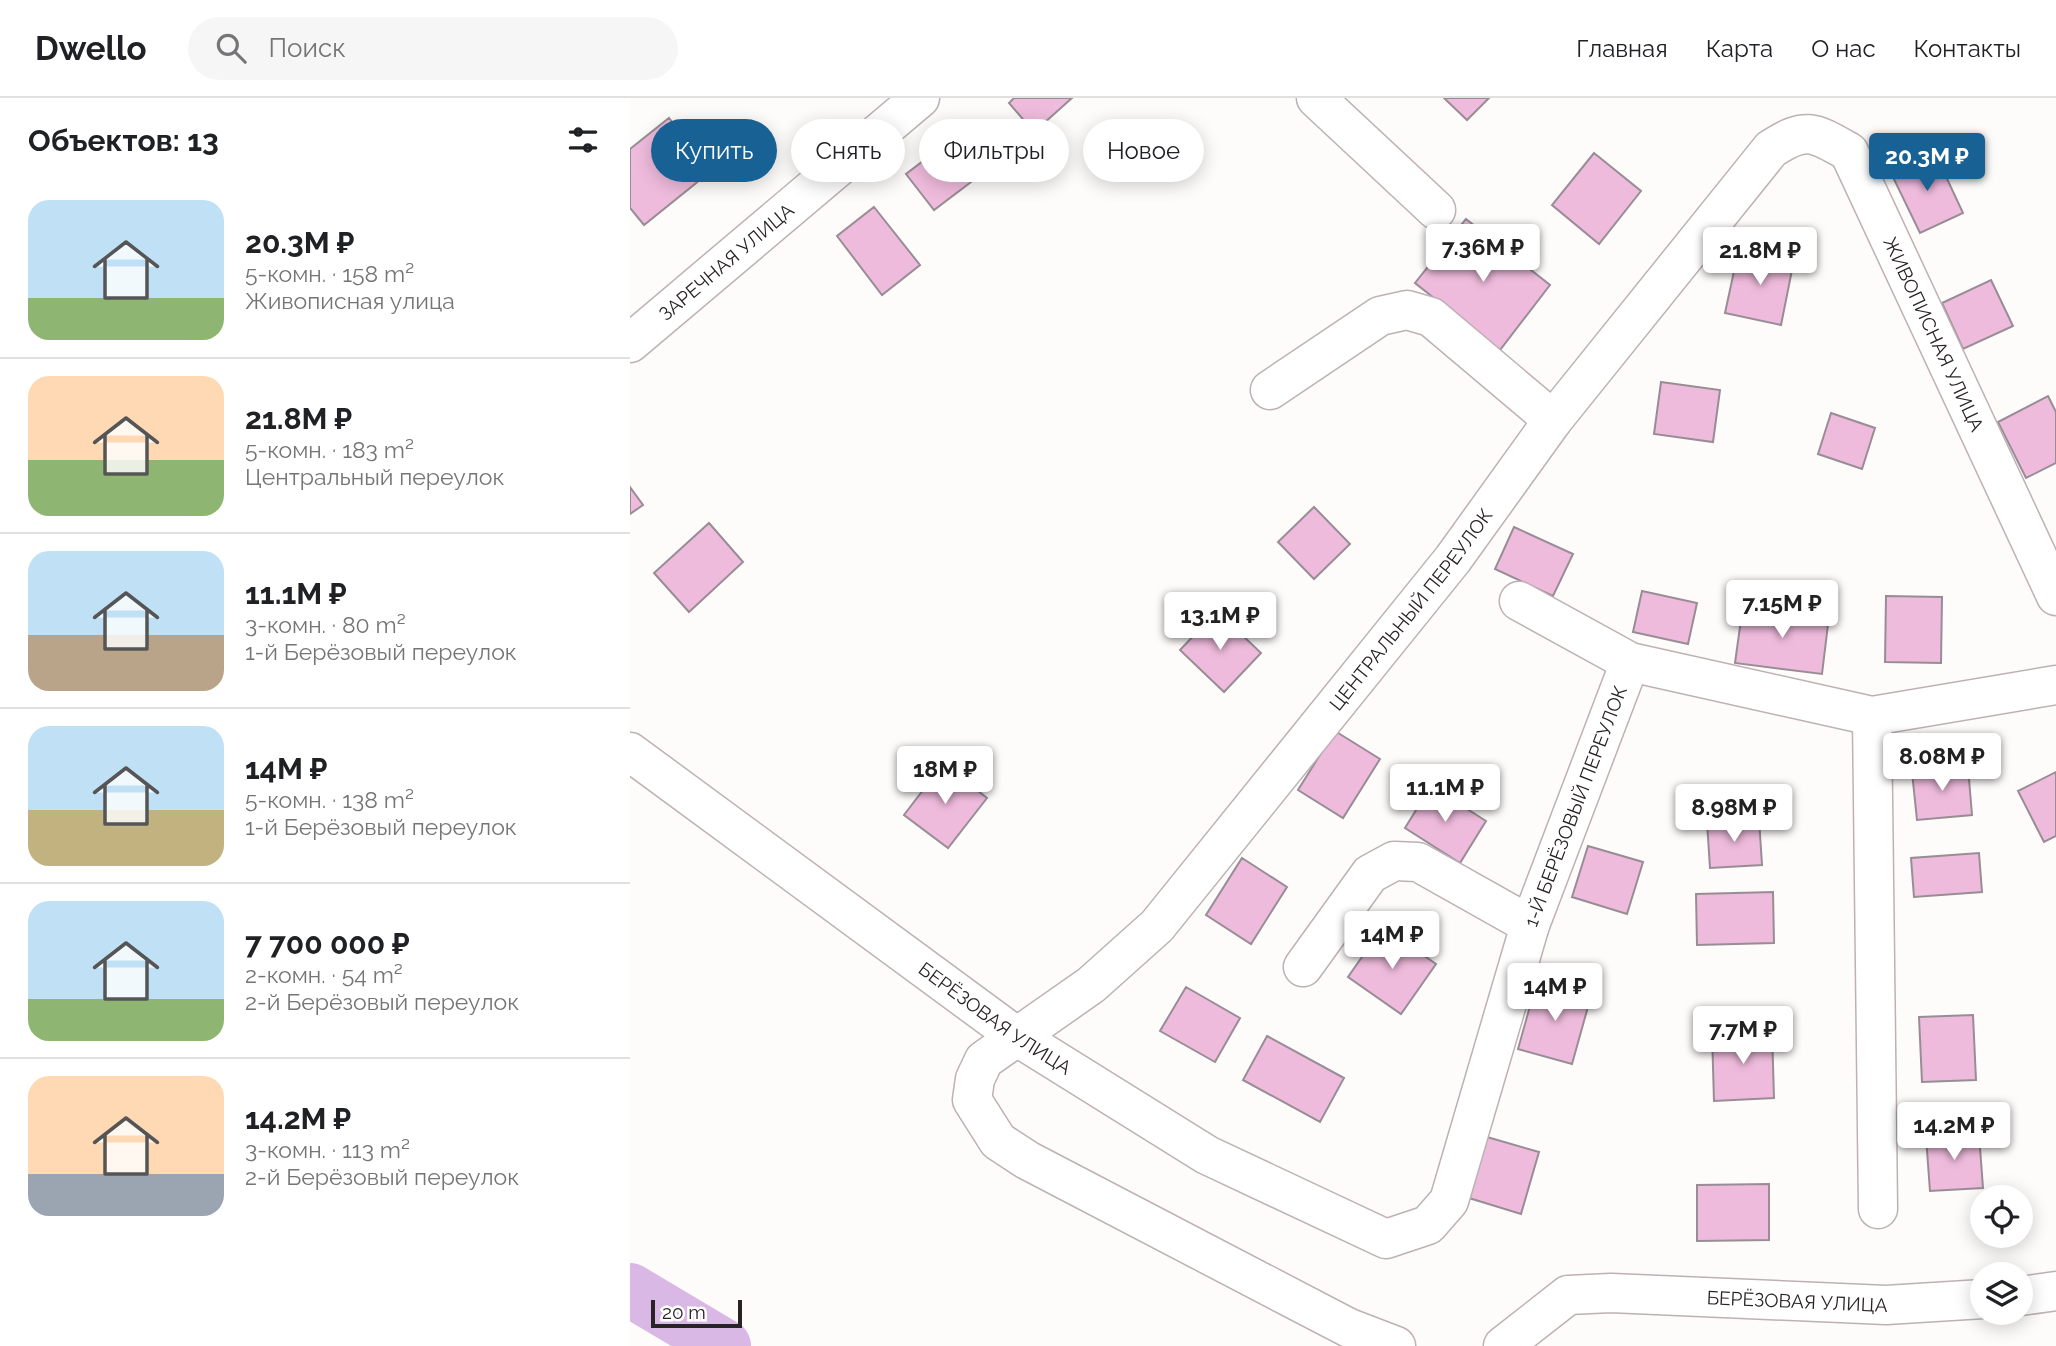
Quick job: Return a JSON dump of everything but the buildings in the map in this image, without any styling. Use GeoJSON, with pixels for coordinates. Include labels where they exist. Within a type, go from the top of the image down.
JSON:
{"type":"FeatureCollection","features":[{"type":"Feature","properties":{"kind":"street","name":"ЗАРЕЧНАЯ УЛИЦА"},"geometry":{"type":"LineString","coordinates":[[630,343],[920,98]]}},
{"type":"Feature","properties":{"kind":"street"},"geometry":{"type":"LineString","coordinates":[[1316,98],[1436,210]]}},
{"type":"Feature","properties":{"kind":"street","name":"ЖИВОПИСНАЯ УЛИЦА"},"geometry":{"type":"LineString","coordinates":[[1771,149],[1791,136],[1817,134],[1849,152],[2056,596]]}},
{"type":"Feature","properties":{"kind":"street","name":"ЦЕНТРАЛЬНЫЙ ПЕРЕУЛОК"},"geometry":{"type":"LineString","coordinates":[[1396,1346],[1349,1328],[1027,1160],[998,1141],[972,1100],[975,1079],[984,1060],[1091,985],[1157,926],[1453,559],[1553,420],[1771,149]]}},
{"type":"Feature","properties":{"kind":"street"},"geometry":{"type":"LineString","coordinates":[[1270,390],[1380,316],[1407,310],[1431,317],[1553,420]]}},
{"type":"Feature","properties":{"kind":"street"},"geometry":{"type":"LineString","coordinates":[[1519,601],[1630,662],[1872,716],[2056,685]]}},
{"type":"Feature","properties":{"kind":"street","name":"1-Й БЕРЁЗОВЫЙ ПЕРЕУЛОК"},"geometry":{"type":"LineString","coordinates":[[1386,1239],[1428,1225],[1449,1201],[1530,925],[1630,662]]}},
{"type":"Feature","properties":{"kind":"street"},"geometry":{"type":"LineString","coordinates":[[1872,716],[1878,1209]]}},
{"type":"Feature","properties":{"kind":"street","name":"БЕРЁЗОВАЯ УЛИЦА"},"geometry":{"type":"LineString","coordinates":[[630,752],[1016,1036],[1207,1155],[1386,1239]]}},
{"type":"Feature","properties":{"kind":"street"},"geometry":{"type":"LineString","coordinates":[[1303,967],[1370,874],[1394,861],[1418,862],[1530,925]]}},
{"type":"Feature","properties":{"kind":"street"},"geometry":{"type":"LineString","coordinates":[[2033,1294],[2056,1290]]}},
{"type":"Feature","properties":{"kind":"street","name":"БЕРЁЗОВАЯ УЛИЦА"},"geometry":{"type":"LineString","coordinates":[[1503,1346],[1568,1295],[1611,1293],[1886,1305],[1970,1300]]}},
{"type":"Feature","properties":{"kind":"waterway"},"geometry":{"type":"LineString","coordinates":[[630,1290],[724,1346]]}}]}
